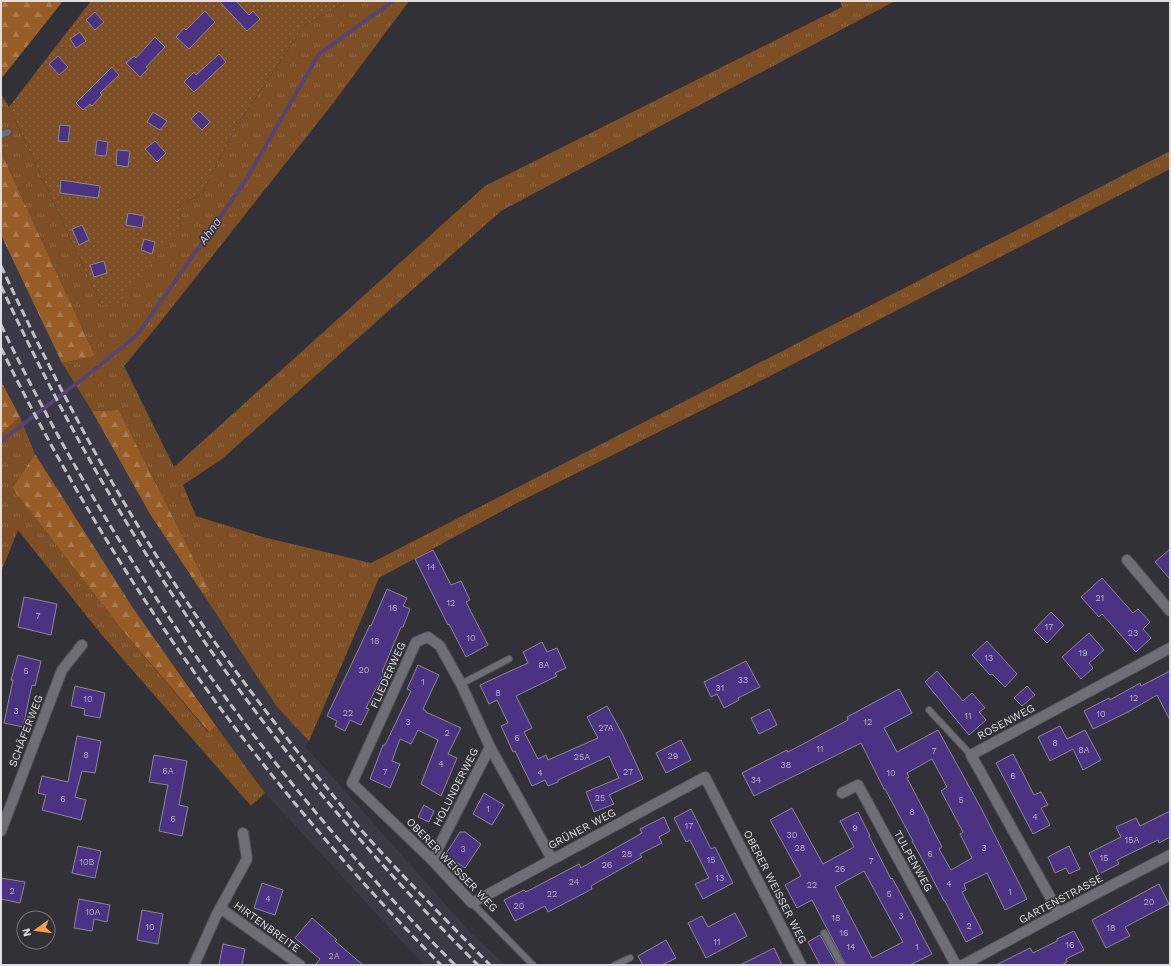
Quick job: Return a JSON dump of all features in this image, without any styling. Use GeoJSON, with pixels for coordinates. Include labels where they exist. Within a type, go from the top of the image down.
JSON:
{"type":"FeatureCollection","features":[{"type":"Feature","properties":{"kind":"street"},"geometry":{"type":"LineString","coordinates":[[1127,560],[1170,611]]}},
{"type":"Feature","properties":{"kind":"street","name":"FLIEDERWEG"},"geometry":{"type":"LineString","coordinates":[[352,783],[416,642],[428,637],[440,646],[461,684],[490,747],[552,859]]}},
{"type":"Feature","properties":{"kind":"street","name":"SCHÄFERWEG"},"geometry":{"type":"LineString","coordinates":[[1,831],[62,670],[82,645]]}},
{"type":"Feature","properties":{"kind":"street","name":"ROSENWEG"},"geometry":{"type":"LineString","coordinates":[[1059,913],[971,755],[1170,648]]}},
{"type":"Feature","properties":{"kind":"street","name":"HOLUNDERWEG"},"geometry":{"type":"LineString","coordinates":[[432,860],[490,747]]}},
{"type":"Feature","properties":{"kind":"street","name":"OBERER WEISSER WEG"},"geometry":{"type":"LineString","coordinates":[[705,777],[801,965]]}},
{"type":"Feature","properties":{"kind":"street","name":"GRÜNER WEG"},"geometry":{"type":"LineString","coordinates":[[472,903],[705,777]]}},
{"type":"Feature","properties":{"kind":"street","name":"OBERER WEISSER WEG"},"geometry":{"type":"LineString","coordinates":[[352,783],[432,860],[472,903]]}},
{"type":"Feature","properties":{"kind":"street","name":"TULPENWEG"},"geometry":{"type":"LineString","coordinates":[[842,793],[858,785],[956,965]]}},
{"type":"Feature","properties":{"kind":"street","name":"HIRTENBREITE"},"geometry":{"type":"LineString","coordinates":[[194,965],[220,908],[247,859],[243,833]]}},
{"type":"Feature","properties":{"kind":"street","name":"GARTENSTRASSE"},"geometry":{"type":"LineString","coordinates":[[963,965],[1170,855]]}},
{"type":"Feature","properties":{"kind":"street","name":"HIRTENBREITE"},"geometry":{"type":"LineString","coordinates":[[220,908],[300,965]]}},
{"type":"Feature","properties":{"kind":"lane"},"geometry":{"type":"LineString","coordinates":[[1,135],[8,132]]}},
{"type":"Feature","properties":{"kind":"lane"},"geometry":{"type":"LineString","coordinates":[[461,684],[509,659]]}},
{"type":"Feature","properties":{"kind":"lane"},"geometry":{"type":"LineString","coordinates":[[929,710],[971,755]]}},
{"type":"Feature","properties":{"kind":"lane","name":"OBERER WEISSER WEG"},"geometry":{"type":"LineString","coordinates":[[472,903],[534,965]]}},
{"type":"Feature","properties":{"kind":"lane"},"geometry":{"type":"LineString","coordinates":[[824,933],[842,965]]}},
{"type":"Feature","properties":{"kind":"lane"},"geometry":{"type":"LineString","coordinates":[[616,965],[630,958]]}},
{"type":"Feature","properties":{"kind":"shaded area"},"geometry":{"type":"Polygon","coordinates":[[[1,235],[62,363],[92,411],[150,514],[277,707],[309,741],[305,746],[470,932],[505,965],[425,965],[265,793],[133,608],[35,454],[20,417],[1,381],[1,235]]]}},
{"type":"Feature","properties":{"kind":"green space"},"geometry":{"type":"Polygon","coordinates":[[[1,1],[63,1],[1,79],[1,1]]]}},
{"type":"Feature","properties":{"kind":"green space"},"geometry":{"type":"Polygon","coordinates":[[[91,1],[348,1],[304,26],[238,124],[201,195],[182,203],[179,226],[117,305],[102,306],[9,107],[91,1]]]}},
{"type":"Feature","properties":{"kind":"green space"},"geometry":{"type":"Polygon","coordinates":[[[348,1],[409,1],[334,102],[124,366],[174,467],[485,186],[842,7],[840,1],[895,1],[501,211],[222,459],[183,485],[196,516],[263,537],[371,563],[1170,151],[1170,169],[770,376],[513,505],[379,578],[309,741],[277,707],[203,594],[210,591],[119,410],[92,411],[62,363],[95,356],[1,152],[1,94],[9,107],[102,306],[179,226],[182,203],[201,195],[238,124],[304,26],[348,1]]]}},
{"type":"Feature","properties":{"kind":"green space"},"geometry":{"type":"Polygon","coordinates":[[[1,152],[95,356],[62,363],[1,235],[1,152]]]}},
{"type":"Feature","properties":{"kind":"green space"},"geometry":{"type":"Polygon","coordinates":[[[1,381],[20,417],[1,434],[1,381]]]}},
{"type":"Feature","properties":{"kind":"green space"},"geometry":{"type":"Polygon","coordinates":[[[119,410],[210,591],[203,594],[150,514],[92,411],[119,410]]]}},
{"type":"Feature","properties":{"kind":"green space"},"geometry":{"type":"Polygon","coordinates":[[[20,417],[35,454],[12,488],[123,631],[208,732],[216,726],[265,793],[251,806],[101,634],[18,530],[1,572],[1,434],[20,417]]]}},
{"type":"Feature","properties":{"kind":"green space"},"geometry":{"type":"Polygon","coordinates":[[[35,454],[133,608],[216,726],[209,732],[123,631],[12,488],[35,454]]]}},
{"type":"Feature","properties":{"kind":"building"},"geometry":{"type":"Polygon","coordinates":[[[219,1],[236,1],[249,15],[253,11],[260,19],[247,31],[219,1]]]}},
{"type":"Feature","properties":{"kind":"building"},"geometry":{"type":"Polygon","coordinates":[[[205,11],[215,22],[189,49],[176,37],[184,28],[186,30],[205,11]]]}},
{"type":"Feature","properties":{"kind":"building"},"geometry":{"type":"Polygon","coordinates":[[[95,12],[104,22],[95,30],[86,20],[95,12]]]}},
{"type":"Feature","properties":{"kind":"building"},"geometry":{"type":"Polygon","coordinates":[[[80,32],[86,41],[76,48],[70,39],[80,32]]]}},
{"type":"Feature","properties":{"kind":"building"},"geometry":{"type":"Polygon","coordinates":[[[155,37],[165,47],[146,67],[148,69],[140,77],[126,63],[134,56],[136,58],[155,37]]]}},
{"type":"Feature","properties":{"kind":"building"},"geometry":{"type":"Polygon","coordinates":[[[219,54],[226,62],[194,92],[184,82],[194,72],[196,75],[219,54]]]}},
{"type":"Feature","properties":{"kind":"building"},"geometry":{"type":"Polygon","coordinates":[[[58,56],[68,67],[59,75],[49,64],[58,56]]]}},
{"type":"Feature","properties":{"kind":"building"},"geometry":{"type":"Polygon","coordinates":[[[112,67],[119,75],[100,93],[102,95],[92,106],[90,104],[83,110],[76,103],[112,67]]]}},
{"type":"Feature","properties":{"kind":"building"},"geometry":{"type":"Polygon","coordinates":[[[199,111],[210,122],[202,130],[191,119],[199,111]]]}},
{"type":"Feature","properties":{"kind":"building"},"geometry":{"type":"Polygon","coordinates":[[[153,112],[167,121],[160,130],[147,122],[153,112]]]}},
{"type":"Feature","properties":{"kind":"building"},"geometry":{"type":"Polygon","coordinates":[[[60,125],[70,126],[68,142],[58,141],[60,125]]]}},
{"type":"Feature","properties":{"kind":"building"},"geometry":{"type":"Polygon","coordinates":[[[97,140],[108,142],[106,156],[95,155],[97,140]]]}},
{"type":"Feature","properties":{"kind":"building"},"geometry":{"type":"Polygon","coordinates":[[[155,141],[166,153],[157,162],[145,149],[155,141]]]}},
{"type":"Feature","properties":{"kind":"building"},"geometry":{"type":"Polygon","coordinates":[[[117,150],[130,151],[128,167],[116,165],[117,150]]]}},
{"type":"Feature","properties":{"kind":"building"},"geometry":{"type":"Polygon","coordinates":[[[61,180],[100,186],[98,198],[60,193],[61,180]]]}},
{"type":"Feature","properties":{"kind":"building"},"geometry":{"type":"Polygon","coordinates":[[[128,213],[144,216],[142,228],[126,225],[128,213]]]}},
{"type":"Feature","properties":{"kind":"building"},"geometry":{"type":"Polygon","coordinates":[[[82,225],[89,240],[79,245],[72,229],[82,225]]]}},
{"type":"Feature","properties":{"kind":"building"},"geometry":{"type":"Polygon","coordinates":[[[144,239],[155,242],[152,254],[141,250],[144,239]]]}},
{"type":"Feature","properties":{"kind":"building"},"geometry":{"type":"Polygon","coordinates":[[[104,261],[107,273],[94,277],[90,265],[104,261]]]}},
{"type":"Feature","properties":{"kind":"building"},"geometry":{"type":"Polygon","coordinates":[[[1170,549],[1170,579],[1155,562],[1170,549]]]}},
{"type":"Feature","properties":{"kind":"building"},"geometry":{"type":"Polygon","coordinates":[[[433,550],[451,585],[461,581],[470,600],[466,602],[488,645],[466,657],[415,559],[433,550]]]}},
{"type":"Feature","properties":{"kind":"building"},"geometry":{"type":"Polygon","coordinates":[[[1102,578],[1133,613],[1138,609],[1150,622],[1143,629],[1151,638],[1136,652],[1102,614],[1099,617],[1081,597],[1102,578]]]}},
{"type":"Feature","properties":{"kind":"building"},"geometry":{"type":"Polygon","coordinates":[[[387,589],[407,598],[403,606],[410,609],[382,672],[384,673],[366,708],[369,709],[361,725],[350,720],[345,731],[335,726],[337,721],[327,716],[370,625],[371,626],[387,589]]]}},
{"type":"Feature","properties":{"kind":"building"},"geometry":{"type":"Polygon","coordinates":[[[24,597],[57,604],[51,635],[18,627],[24,597]]]}},
{"type":"Feature","properties":{"kind":"building"},"geometry":{"type":"Polygon","coordinates":[[[1051,612],[1064,625],[1047,643],[1034,630],[1051,612]]]}},
{"type":"Feature","properties":{"kind":"building"},"geometry":{"type":"Polygon","coordinates":[[[1089,633],[1104,650],[1089,663],[1093,668],[1081,679],[1062,657],[1089,633]]]}},
{"type":"Feature","properties":{"kind":"building"},"geometry":{"type":"Polygon","coordinates":[[[987,641],[1017,674],[1005,687],[992,674],[990,675],[972,655],[987,641]]]}},
{"type":"Feature","properties":{"kind":"building"},"geometry":{"type":"Polygon","coordinates":[[[542,642],[547,652],[557,648],[566,668],[555,673],[557,676],[516,696],[532,728],[524,732],[538,759],[546,755],[548,760],[598,738],[587,717],[607,706],[623,735],[643,779],[609,795],[614,804],[594,812],[586,792],[619,778],[609,756],[548,786],[545,780],[532,786],[515,751],[513,752],[501,726],[508,723],[497,700],[489,704],[480,685],[528,663],[523,652],[542,642]]]}},
{"type":"Feature","properties":{"kind":"building"},"geometry":{"type":"Polygon","coordinates":[[[18,655],[41,661],[35,686],[32,685],[23,727],[4,723],[13,680],[11,680],[18,655]]]}},
{"type":"Feature","properties":{"kind":"building"},"geometry":{"type":"Polygon","coordinates":[[[746,661],[760,687],[738,698],[739,700],[724,708],[717,694],[711,697],[704,682],[746,661]]]}},
{"type":"Feature","properties":{"kind":"building"},"geometry":{"type":"Polygon","coordinates":[[[418,665],[439,675],[423,709],[426,712],[461,728],[448,754],[457,758],[441,796],[421,784],[438,740],[418,730],[411,744],[400,739],[392,761],[400,764],[390,788],[370,779],[383,745],[385,745],[411,691],[407,689],[418,665]]]}},
{"type":"Feature","properties":{"kind":"building"},"geometry":{"type":"Polygon","coordinates":[[[937,671],[963,701],[972,693],[985,708],[979,712],[986,720],[969,735],[925,682],[937,671]]]}},
{"type":"Feature","properties":{"kind":"building"},"geometry":{"type":"Polygon","coordinates":[[[1170,671],[1170,720],[1157,695],[1128,712],[1093,729],[1084,711],[1109,698],[1110,700],[1140,683],[1141,686],[1170,671]]]}},
{"type":"Feature","properties":{"kind":"building"},"geometry":{"type":"Polygon","coordinates":[[[75,686],[105,693],[100,718],[84,715],[85,709],[71,706],[75,686]]]}},
{"type":"Feature","properties":{"kind":"building"},"geometry":{"type":"Polygon","coordinates":[[[1027,686],[1035,695],[1022,706],[1014,698],[1027,686]]]}},
{"type":"Feature","properties":{"kind":"building"},"geometry":{"type":"Polygon","coordinates":[[[899,689],[912,713],[884,728],[897,752],[938,730],[982,810],[1027,899],[1005,910],[987,873],[964,884],[966,890],[962,892],[983,933],[966,942],[861,743],[754,796],[742,773],[787,750],[788,752],[848,720],[847,717],[899,689]],[[932,759],[907,773],[909,777],[907,778],[942,847],[939,849],[951,870],[972,858],[960,834],[963,832],[941,791],[947,787],[932,759]]]}},
{"type":"Feature","properties":{"kind":"building"},"geometry":{"type":"Polygon","coordinates":[[[769,709],[777,725],[759,734],[751,718],[769,709]]]}},
{"type":"Feature","properties":{"kind":"building"},"geometry":{"type":"Polygon","coordinates":[[[1060,726],[1067,739],[1085,730],[1101,760],[1083,770],[1073,749],[1050,761],[1038,737],[1060,726]]]}},
{"type":"Feature","properties":{"kind":"building"},"geometry":{"type":"Polygon","coordinates":[[[77,736],[101,741],[95,773],[82,771],[75,797],[86,800],[81,820],[42,810],[46,795],[38,793],[42,776],[68,782],[77,736]]]}},
{"type":"Feature","properties":{"kind":"building"},"geometry":{"type":"Polygon","coordinates":[[[681,740],[691,760],[666,773],[656,753],[681,740]]]}},
{"type":"Feature","properties":{"kind":"building"},"geometry":{"type":"Polygon","coordinates":[[[1013,754],[1034,795],[1041,792],[1048,805],[1041,808],[1050,825],[1033,834],[996,763],[1013,754]]]}},
{"type":"Feature","properties":{"kind":"building"},"geometry":{"type":"Polygon","coordinates":[[[154,755],[187,761],[179,805],[188,807],[182,836],[159,831],[168,785],[149,782],[154,755]]]}},
{"type":"Feature","properties":{"kind":"building"},"geometry":{"type":"Polygon","coordinates":[[[484,793],[504,805],[492,825],[473,814],[484,793]]]}},
{"type":"Feature","properties":{"kind":"building"},"geometry":{"type":"Polygon","coordinates":[[[424,805],[434,811],[429,822],[418,817],[424,805]]]}},
{"type":"Feature","properties":{"kind":"building"},"geometry":{"type":"Polygon","coordinates":[[[792,808],[823,864],[854,847],[840,821],[858,812],[891,879],[892,878],[932,954],[910,965],[846,965],[812,900],[797,908],[785,885],[801,876],[770,820],[792,808]],[[864,871],[835,887],[872,958],[903,942],[864,871]]]}},
{"type":"Feature","properties":{"kind":"building"},"geometry":{"type":"Polygon","coordinates":[[[691,809],[711,849],[715,847],[733,883],[703,899],[695,884],[709,878],[690,840],[686,842],[674,818],[691,809]]]}},
{"type":"Feature","properties":{"kind":"building"},"geometry":{"type":"Polygon","coordinates":[[[1170,811],[1170,837],[1159,843],[1158,840],[1117,860],[1119,864],[1099,874],[1089,853],[1121,837],[1116,827],[1136,818],[1140,826],[1170,811]]]}},
{"type":"Feature","properties":{"kind":"building"},"geometry":{"type":"Polygon","coordinates":[[[664,817],[670,831],[659,837],[662,843],[640,854],[642,857],[591,886],[592,889],[548,912],[545,906],[515,921],[504,900],[524,890],[526,892],[579,864],[581,868],[642,833],[640,829],[664,817]]]}},
{"type":"Feature","properties":{"kind":"building"},"geometry":{"type":"Polygon","coordinates":[[[460,832],[465,832],[481,844],[465,868],[445,855],[460,832]]]}},
{"type":"Feature","properties":{"kind":"building"},"geometry":{"type":"Polygon","coordinates":[[[78,846],[101,851],[95,878],[72,873],[78,846]]]}},
{"type":"Feature","properties":{"kind":"building"},"geometry":{"type":"Polygon","coordinates":[[[1069,846],[1080,869],[1069,874],[1066,868],[1055,873],[1048,857],[1069,846]]]}},
{"type":"Feature","properties":{"kind":"building"},"geometry":{"type":"Polygon","coordinates":[[[1,878],[25,882],[20,903],[1,899],[1,878]]]}},
{"type":"Feature","properties":{"kind":"building"},"geometry":{"type":"Polygon","coordinates":[[[262,883],[283,890],[275,915],[254,908],[262,883]]]}},
{"type":"Feature","properties":{"kind":"building"},"geometry":{"type":"Polygon","coordinates":[[[1159,884],[1169,904],[1125,927],[1130,936],[1106,948],[1092,920],[1159,884]]]}},
{"type":"Feature","properties":{"kind":"building"},"geometry":{"type":"Polygon","coordinates":[[[79,899],[110,905],[107,922],[94,919],[92,931],[74,928],[79,899]]]}},
{"type":"Feature","properties":{"kind":"building"},"geometry":{"type":"Polygon","coordinates":[[[142,910],[163,914],[158,944],[137,940],[142,910]]]}},
{"type":"Feature","properties":{"kind":"building"},"geometry":{"type":"Polygon","coordinates":[[[735,913],[747,936],[706,958],[688,923],[702,916],[708,927],[735,913]]]}},
{"type":"Feature","properties":{"kind":"building"},"geometry":{"type":"Polygon","coordinates":[[[312,918],[337,940],[335,941],[363,965],[315,965],[320,959],[295,938],[312,918]]]}},
{"type":"Feature","properties":{"kind":"building"},"geometry":{"type":"Polygon","coordinates":[[[1074,931],[1084,950],[1066,959],[1067,962],[1062,965],[996,965],[1030,948],[1033,953],[1074,931]]]}},
{"type":"Feature","properties":{"kind":"building"},"geometry":{"type":"Polygon","coordinates":[[[820,935],[837,965],[820,965],[808,942],[820,935]]]}},
{"type":"Feature","properties":{"kind":"building"},"geometry":{"type":"Polygon","coordinates":[[[666,940],[676,958],[662,965],[643,965],[638,956],[666,940]]]}},
{"type":"Feature","properties":{"kind":"building"},"geometry":{"type":"Polygon","coordinates":[[[223,944],[245,949],[242,965],[219,965],[223,944]]]}},
{"type":"Feature","properties":{"kind":"building"},"geometry":{"type":"Polygon","coordinates":[[[774,948],[782,965],[740,965],[774,948]]]}},
{"type":"Feature","properties":{"kind":"waterway","name":"Ahna"},"geometry":{"type":"LineString","coordinates":[[1,441],[98,367],[138,334],[244,183],[319,54],[393,1]]}},
{"type":"Feature","properties":{"kind":"railway"},"geometry":{"type":"LineString","coordinates":[[1,266],[58,384],[105,471],[144,536],[190,607],[265,711],[362,831],[409,882],[490,965]]}},
{"type":"Feature","properties":{"kind":"railway"},"geometry":{"type":"LineString","coordinates":[[1,286],[41,370],[85,451],[116,505],[195,628],[282,746],[329,803],[377,859],[478,965]]}},
{"type":"Feature","properties":{"kind":"railway"},"geometry":{"type":"LineString","coordinates":[[1,325],[46,413],[94,499],[146,583],[201,664],[260,743],[322,820],[387,894],[455,965]]}},
{"type":"Feature","properties":{"kind":"railway"},"geometry":{"type":"LineString","coordinates":[[1,348],[44,433],[91,515],[142,596],[196,674],[252,750],[312,824],[375,896],[441,965]]}}]}
